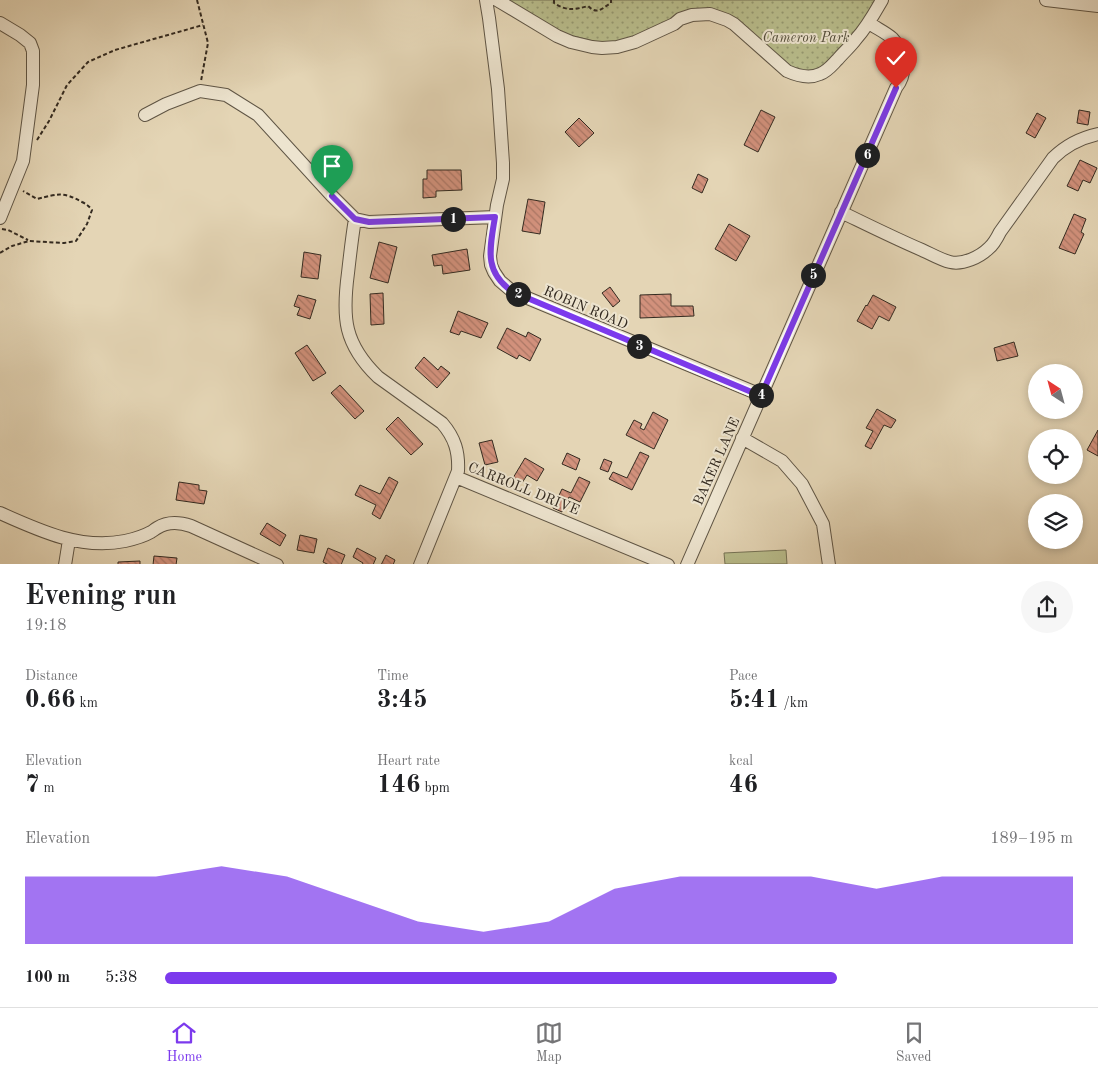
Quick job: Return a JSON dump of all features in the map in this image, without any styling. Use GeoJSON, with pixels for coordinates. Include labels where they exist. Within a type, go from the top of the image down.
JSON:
{"type":"FeatureCollection","features":[{"type":"Feature","properties":{"kind":"street","name":"ROBIN ROAD"},"geometry":{"type":"LineString","coordinates":[[486,0],[490,18],[498,89],[503,163],[490,248],[491,265],[500,281],[506,288],[522,296],[761,396]]}},
{"type":"Feature","properties":{"kind":"street"},"geometry":{"type":"LineString","coordinates":[[497,0],[557,36],[581,45],[602,48],[617,47],[635,42],[674,24],[680,19],[692,15],[710,14],[734,24],[787,71],[795,75],[807,77],[827,71],[858,38],[882,0]]}},
{"type":"Feature","properties":{"kind":"street"},"geometry":{"type":"LineString","coordinates":[[1046,0],[1098,6]]}},
{"type":"Feature","properties":{"kind":"street"},"geometry":{"type":"LineString","coordinates":[[0,23],[30,43],[33,85],[23,161],[0,218]]}},
{"type":"Feature","properties":{"kind":"street","name":"BAKER LANE"},"geometry":{"type":"LineString","coordinates":[[687,564],[841,212],[896,88],[903,77],[904,63],[896,43],[868,23]]}},
{"type":"Feature","properties":{"kind":"street"},"geometry":{"type":"LineString","coordinates":[[145,115],[166,104],[200,91],[226,95],[258,116],[355,219],[369,222],[495,217]]}},
{"type":"Feature","properties":{"kind":"street"},"geometry":{"type":"LineString","coordinates":[[841,212],[950,262],[970,260],[983,253],[994,243],[1053,158],[1078,140],[1098,134]]}},
{"type":"Feature","properties":{"kind":"street","name":"CARROLL DRIVE"},"geometry":{"type":"LineString","coordinates":[[355,219],[344,306],[346,321],[354,345],[360,357],[369,368],[442,423],[448,430],[457,448],[459,460],[456,477],[668,564]]}},
{"type":"Feature","properties":{"kind":"street"},"geometry":{"type":"LineString","coordinates":[[742,438],[782,461],[802,484],[823,524],[829,564]]}},
{"type":"Feature","properties":{"kind":"street"},"geometry":{"type":"LineString","coordinates":[[420,564],[456,477]]}},
{"type":"Feature","properties":{"kind":"street"},"geometry":{"type":"LineString","coordinates":[[0,513],[58,537],[98,543],[116,542],[141,536],[172,522],[182,523],[277,564]]}},
{"type":"Feature","properties":{"kind":"street"},"geometry":{"type":"LineString","coordinates":[[66,564],[69,540]]}},
{"type":"Feature","properties":{"kind":"path"},"geometry":{"type":"LineString","coordinates":[[197,0],[208,43],[200,91]]}},
{"type":"Feature","properties":{"kind":"path"},"geometry":{"type":"LineString","coordinates":[[554,0],[554,3],[561,8],[576,10],[588,6],[593,11],[598,11],[611,3],[611,0]]}},
{"type":"Feature","properties":{"kind":"path"},"geometry":{"type":"LineString","coordinates":[[33,145],[49,121],[67,85],[88,62],[115,50],[203,25]]}},
{"type":"Feature","properties":{"kind":"path"},"geometry":{"type":"LineString","coordinates":[[0,253],[12,246],[29,241],[64,243],[76,241],[87,224],[92,210],[89,206],[70,195],[57,194],[37,199],[13,186]]}},
{"type":"Feature","properties":{"kind":"path"},"geometry":{"type":"LineString","coordinates":[[0,228],[29,241]]}},
{"type":"Feature","properties":{"kind":"green space","name":"Cameron Park"},"geometry":{"type":"Polygon","coordinates":[[[497,0],[882,0],[820,75],[787,71],[711,14],[617,47],[546,29],[497,0]]]}},
{"type":"Feature","properties":{"kind":"green space"},"geometry":{"type":"Polygon","coordinates":[[[786,550],[787,564],[725,564],[724,553],[786,550]]]}},
{"type":"Feature","properties":{"kind":"building"},"geometry":{"type":"Polygon","coordinates":[[[761,110],[775,117],[758,152],[744,145],[761,110]]]}},
{"type":"Feature","properties":{"kind":"building"},"geometry":{"type":"Polygon","coordinates":[[[1079,110],[1090,112],[1088,125],[1077,123],[1079,110]]]}},
{"type":"Feature","properties":{"kind":"building"},"geometry":{"type":"Polygon","coordinates":[[[1037,113],[1046,118],[1035,138],[1026,133],[1037,113]]]}},
{"type":"Feature","properties":{"kind":"building"},"geometry":{"type":"Polygon","coordinates":[[[579,118],[594,133],[579,147],[565,132],[579,118]]]}},
{"type":"Feature","properties":{"kind":"building"},"geometry":{"type":"Polygon","coordinates":[[[1080,160],[1097,168],[1090,183],[1083,180],[1078,191],[1067,186],[1080,160]]]}},
{"type":"Feature","properties":{"kind":"building"},"geometry":{"type":"Polygon","coordinates":[[[427,170],[461,170],[462,190],[436,191],[436,197],[423,198],[423,179],[427,179],[427,170]]]}},
{"type":"Feature","properties":{"kind":"building"},"geometry":{"type":"Polygon","coordinates":[[[698,174],[708,179],[702,193],[692,188],[698,174]]]}},
{"type":"Feature","properties":{"kind":"building"},"geometry":{"type":"Polygon","coordinates":[[[528,199],[545,202],[540,234],[522,231],[528,199]]]}},
{"type":"Feature","properties":{"kind":"building"},"geometry":{"type":"Polygon","coordinates":[[[1074,214],[1086,219],[1081,232],[1084,234],[1075,254],[1059,248],[1074,214]]]}},
{"type":"Feature","properties":{"kind":"building"},"geometry":{"type":"Polygon","coordinates":[[[729,224],[750,236],[736,261],[715,249],[729,224]]]}},
{"type":"Feature","properties":{"kind":"building"},"geometry":{"type":"Polygon","coordinates":[[[379,242],[397,247],[388,283],[370,278],[379,242]]]}},
{"type":"Feature","properties":{"kind":"building"},"geometry":{"type":"Polygon","coordinates":[[[467,249],[470,270],[443,274],[442,265],[434,266],[432,255],[467,249]]]}},
{"type":"Feature","properties":{"kind":"building"},"geometry":{"type":"Polygon","coordinates":[[[304,252],[321,255],[318,279],[301,277],[304,252]]]}},
{"type":"Feature","properties":{"kind":"building"},"geometry":{"type":"Polygon","coordinates":[[[610,287],[620,301],[613,307],[602,293],[610,287]]]}},
{"type":"Feature","properties":{"kind":"building"},"geometry":{"type":"Polygon","coordinates":[[[383,293],[384,324],[371,325],[370,294],[383,293]]]}},
{"type":"Feature","properties":{"kind":"building"},"geometry":{"type":"Polygon","coordinates":[[[671,294],[671,306],[693,306],[694,316],[640,318],[640,295],[671,294]]]}},
{"type":"Feature","properties":{"kind":"building"},"geometry":{"type":"Polygon","coordinates":[[[298,295],[316,300],[310,319],[297,315],[300,308],[294,306],[298,295]]]}},
{"type":"Feature","properties":{"kind":"building"},"geometry":{"type":"Polygon","coordinates":[[[873,295],[896,307],[889,321],[879,316],[872,329],[857,321],[873,295]]]}},
{"type":"Feature","properties":{"kind":"building"},"geometry":{"type":"Polygon","coordinates":[[[458,311],[488,323],[481,338],[461,331],[459,335],[450,332],[458,311]]]}},
{"type":"Feature","properties":{"kind":"building"},"geometry":{"type":"Polygon","coordinates":[[[507,328],[526,337],[528,332],[541,339],[530,361],[519,355],[517,359],[497,348],[507,328]]]}},
{"type":"Feature","properties":{"kind":"building"},"geometry":{"type":"Polygon","coordinates":[[[1014,342],[1018,356],[997,361],[994,348],[1014,342]]]}},
{"type":"Feature","properties":{"kind":"building"},"geometry":{"type":"Polygon","coordinates":[[[307,345],[326,373],[313,381],[295,353],[307,345]]]}},
{"type":"Feature","properties":{"kind":"building"},"geometry":{"type":"Polygon","coordinates":[[[424,357],[438,370],[441,366],[450,373],[437,388],[415,368],[424,357]]]}},
{"type":"Feature","properties":{"kind":"building"},"geometry":{"type":"Polygon","coordinates":[[[340,385],[364,411],[355,419],[331,393],[340,385]]]}},
{"type":"Feature","properties":{"kind":"building"},"geometry":{"type":"Polygon","coordinates":[[[877,409],[896,420],[891,428],[884,425],[871,449],[865,446],[873,431],[866,428],[877,409]]]}},
{"type":"Feature","properties":{"kind":"building"},"geometry":{"type":"Polygon","coordinates":[[[653,412],[668,420],[654,449],[626,435],[634,420],[642,424],[640,428],[644,430],[653,412]]]}},
{"type":"Feature","properties":{"kind":"building"},"geometry":{"type":"Polygon","coordinates":[[[398,417],[423,444],[411,455],[386,429],[398,417]]]}},
{"type":"Feature","properties":{"kind":"building"},"geometry":{"type":"Polygon","coordinates":[[[1098,430],[1098,456],[1087,450],[1098,430]]]}},
{"type":"Feature","properties":{"kind":"building"},"geometry":{"type":"Polygon","coordinates":[[[492,440],[498,462],[485,465],[479,443],[492,440]]]}},
{"type":"Feature","properties":{"kind":"building"},"geometry":{"type":"Polygon","coordinates":[[[640,452],[649,456],[632,490],[609,479],[613,472],[627,478],[640,452]]]}},
{"type":"Feature","properties":{"kind":"building"},"geometry":{"type":"Polygon","coordinates":[[[567,453],[580,459],[576,470],[562,464],[567,453]]]}},
{"type":"Feature","properties":{"kind":"building"},"geometry":{"type":"Polygon","coordinates":[[[525,458],[544,469],[537,481],[527,475],[522,483],[513,478],[525,458]]]}},
{"type":"Feature","properties":{"kind":"building"},"geometry":{"type":"Polygon","coordinates":[[[604,459],[612,462],[608,472],[600,469],[604,459]]]}},
{"type":"Feature","properties":{"kind":"building"},"geometry":{"type":"Polygon","coordinates":[[[389,477],[398,482],[380,519],[372,514],[376,505],[355,495],[360,485],[380,494],[389,477]]]}},
{"type":"Feature","properties":{"kind":"building"},"geometry":{"type":"Polygon","coordinates":[[[579,477],[590,482],[580,502],[569,497],[562,512],[553,508],[562,489],[571,493],[579,477]]]}},
{"type":"Feature","properties":{"kind":"building"},"geometry":{"type":"Polygon","coordinates":[[[179,482],[199,485],[199,490],[207,491],[204,504],[176,500],[179,482]]]}},
{"type":"Feature","properties":{"kind":"building"},"geometry":{"type":"Polygon","coordinates":[[[267,523],[286,535],[280,546],[260,534],[267,523]]]}},
{"type":"Feature","properties":{"kind":"building"},"geometry":{"type":"Polygon","coordinates":[[[300,535],[317,539],[314,553],[297,550],[300,535]]]}},
{"type":"Feature","properties":{"kind":"building"},"geometry":{"type":"Polygon","coordinates":[[[328,548],[345,555],[341,564],[327,564],[323,562],[328,548]]]}},
{"type":"Feature","properties":{"kind":"building"},"geometry":{"type":"Polygon","coordinates":[[[357,548],[376,558],[373,564],[362,564],[353,557],[357,548]]]}},
{"type":"Feature","properties":{"kind":"building"},"geometry":{"type":"Polygon","coordinates":[[[386,555],[395,560],[393,564],[382,564],[386,555]]]}},
{"type":"Feature","properties":{"kind":"building"},"geometry":{"type":"Polygon","coordinates":[[[154,556],[177,558],[176,564],[153,564],[154,556]]]}},
{"type":"Feature","properties":{"kind":"building"},"geometry":{"type":"Polygon","coordinates":[[[140,561],[140,564],[118,564],[118,562],[140,561]]]}},
{"type":"Feature","properties":{"kind":"route"},"geometry":{"type":"LineString","coordinates":[[332,196],[355,219],[369,222],[495,217],[490,248],[491,265],[506,288],[761,396],[896,88]]}}]}
